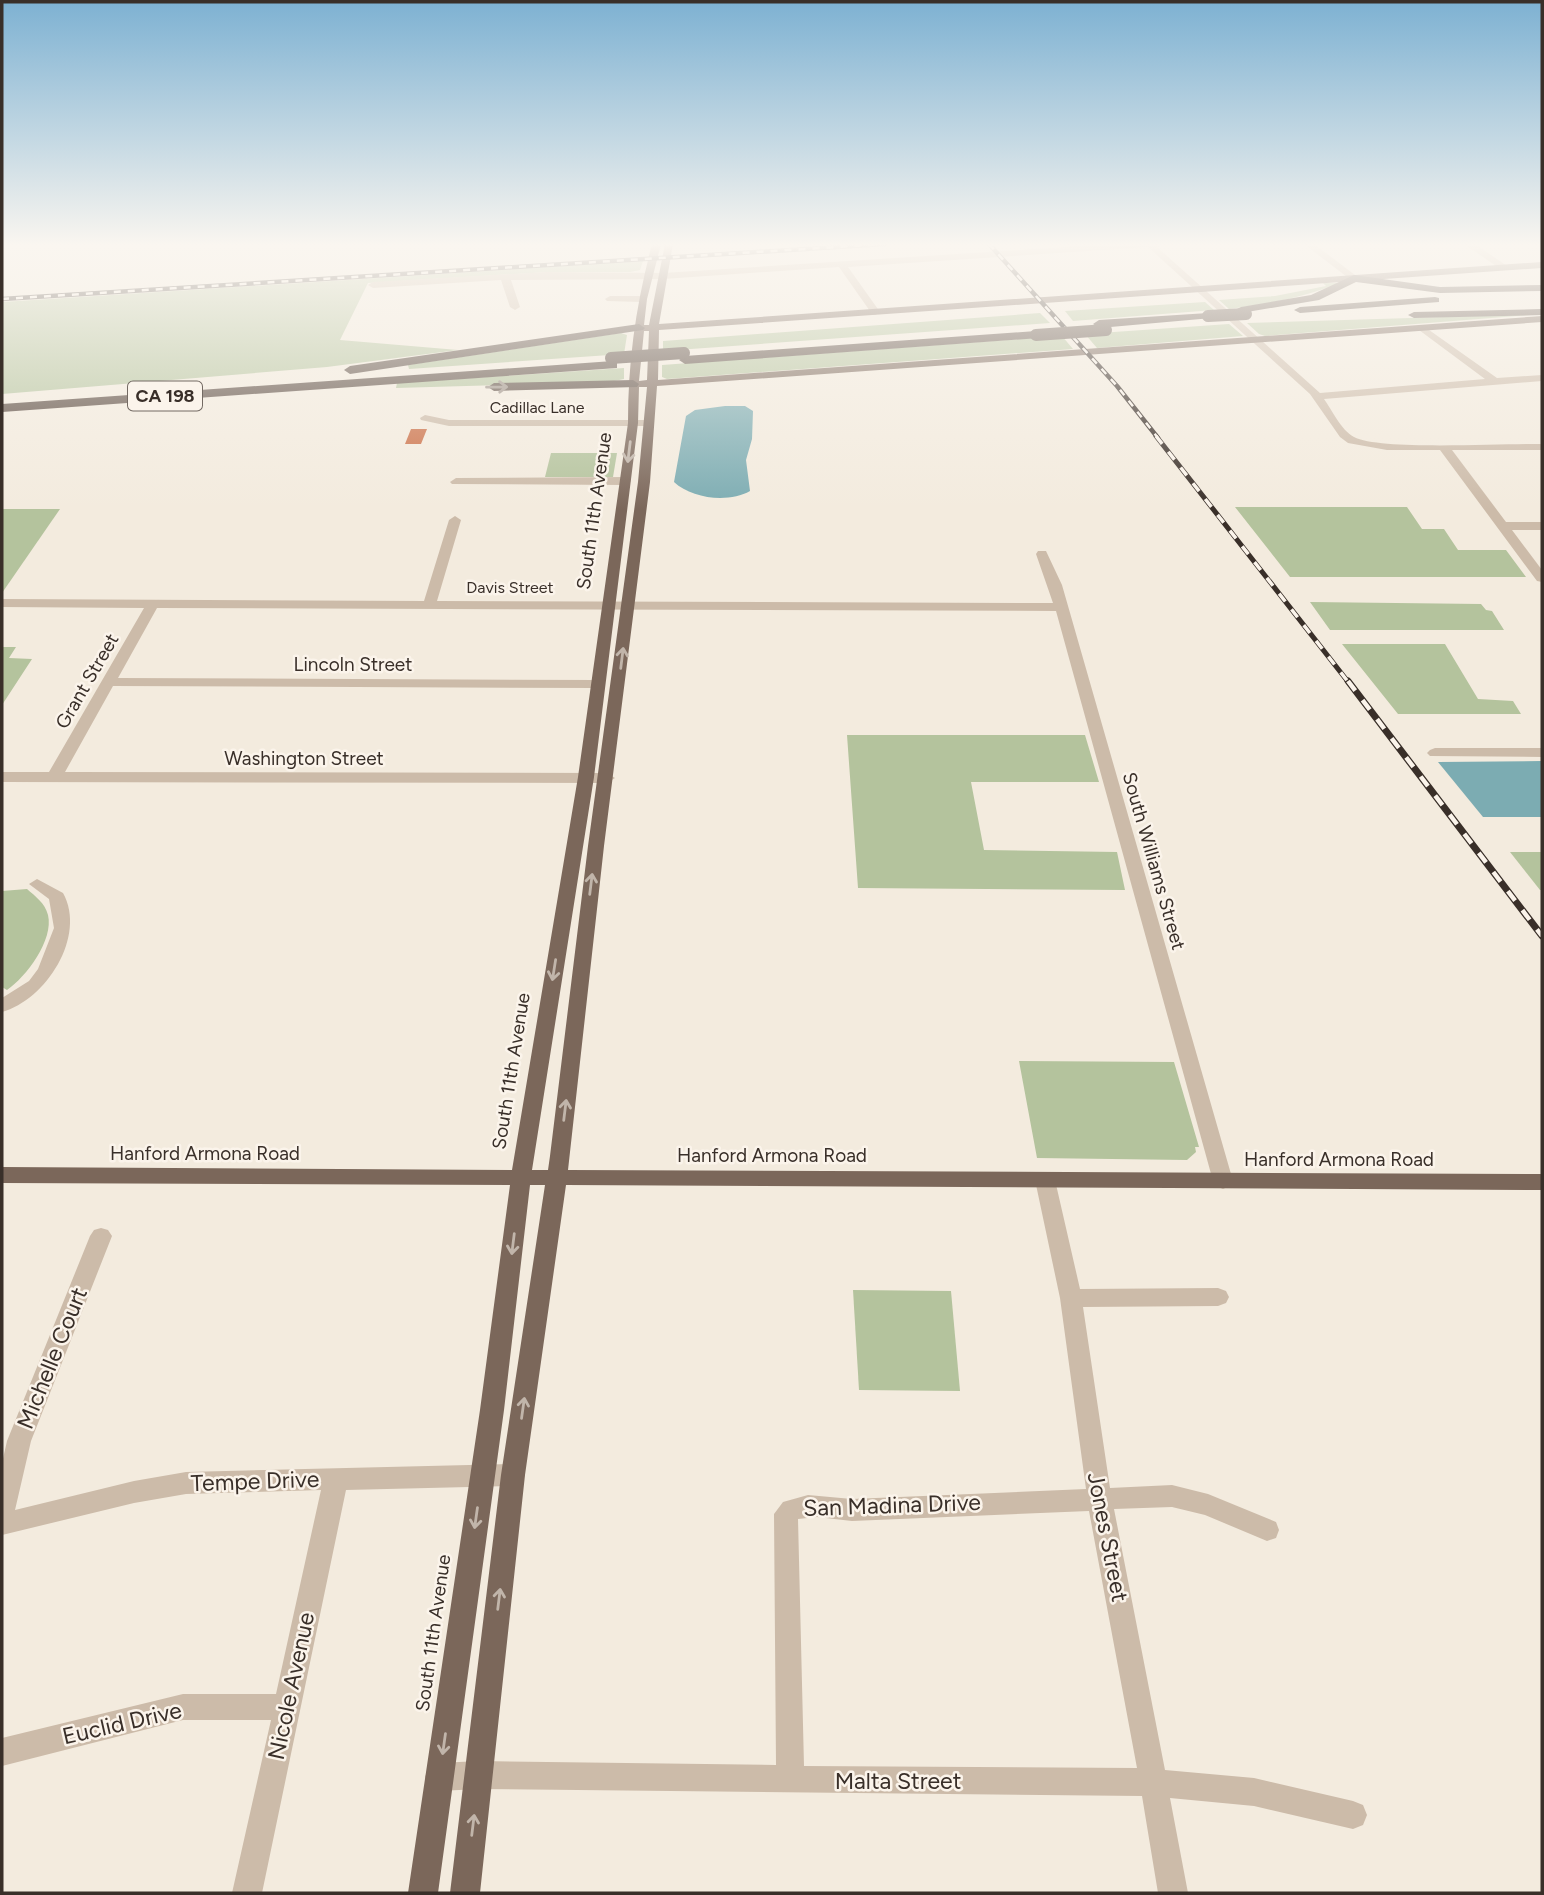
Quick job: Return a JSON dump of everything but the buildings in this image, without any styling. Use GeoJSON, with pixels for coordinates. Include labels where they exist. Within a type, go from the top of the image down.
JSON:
{"type":"FeatureCollection","features":[{"type":"Feature","properties":{"kind":"highway"},"geometry":{"type":"LineString","coordinates":[[85,399],[371,368],[609,332]]}},
{"type":"Feature","properties":{"kind":"highway","name":"CA 198"},"geometry":{"type":"LineString","coordinates":[[2,402],[85,399],[1027,332]]}},
{"type":"Feature","properties":{"kind":"highway"},"geometry":{"type":"LineString","coordinates":[[85,399],[633,384]]}},
{"type":"Feature","properties":{"kind":"highway","name":"CA 198"},"geometry":{"type":"LineString","coordinates":[[2,408],[85,399]]}},
{"type":"Feature","properties":{"kind":"main road","name":"South 11th Avenue"},"geometry":{"type":"LineString","coordinates":[[465,1893],[513,1475],[557,1177],[596,846],[629,605],[641,423],[633,384],[639,332]]}},
{"type":"Feature","properties":{"kind":"main road","name":"South 11th Avenue"},"geometry":{"type":"LineString","coordinates":[[423,1893],[521,1177],[586,777],[625,481],[652,383],[654,332]]}},
{"type":"Feature","properties":{"kind":"main road"},"geometry":{"type":"LineString","coordinates":[[633,384],[1361,332]]}},
{"type":"Feature","properties":{"kind":"main road","name":"Hanford Armona Road"},"geometry":{"type":"LineString","coordinates":[[2,1175],[1542,1182]]}},
{"type":"Feature","properties":{"kind":"street"},"geometry":{"type":"LineString","coordinates":[[1248,332],[1318,396],[1344,435],[1355,443],[1387,447],[1542,447]]}},
{"type":"Feature","properties":{"kind":"street"},"geometry":{"type":"LineString","coordinates":[[1428,332],[1495,382]]}},
{"type":"Feature","properties":{"kind":"street"},"geometry":{"type":"LineString","coordinates":[[1318,396],[1542,378]]}},
{"type":"Feature","properties":{"kind":"street","name":"Cadillac Lane"},"geometry":{"type":"LineString","coordinates":[[425,418],[449,423],[641,423]]}},
{"type":"Feature","properties":{"kind":"street"},"geometry":{"type":"LineString","coordinates":[[1444,448],[1542,578]]}},
{"type":"Feature","properties":{"kind":"street"},"geometry":{"type":"LineString","coordinates":[[456,482],[625,481]]}},
{"type":"Feature","properties":{"kind":"street"},"geometry":{"type":"LineString","coordinates":[[429,605],[455,520]]}},
{"type":"Feature","properties":{"kind":"street"},"geometry":{"type":"LineString","coordinates":[[1503,526],[1542,526]]}},
{"type":"Feature","properties":{"kind":"street","name":"South Williams Street"},"geometry":{"type":"LineString","coordinates":[[1042,554],[1055,585],[1059,607],[1223,1181]]}},
{"type":"Feature","properties":{"kind":"street","name":"Davis Street"},"geometry":{"type":"LineString","coordinates":[[2,603],[1059,607]]}},
{"type":"Feature","properties":{"kind":"street","name":"Grant Street"},"geometry":{"type":"LineString","coordinates":[[54,778],[153,603]]}},
{"type":"Feature","properties":{"kind":"street","name":"Lincoln Street"},"geometry":{"type":"LineString","coordinates":[[110,682],[597,684]]}},
{"type":"Feature","properties":{"kind":"street"},"geometry":{"type":"LineString","coordinates":[[1435,753],[1542,753]]}},
{"type":"Feature","properties":{"kind":"street","name":"Washington Street"},"geometry":{"type":"LineString","coordinates":[[2,777],[607,778]]}},
{"type":"Feature","properties":{"kind":"street"},"geometry":{"type":"LineString","coordinates":[[2,1006],[28,990],[41,977],[62,934],[63,920],[57,897],[37,884]]}},
{"type":"Feature","properties":{"kind":"street","name":"Jones Street"},"geometry":{"type":"LineString","coordinates":[[1045,1180],[1071,1298],[1099,1497],[1173,1893]]}},
{"type":"Feature","properties":{"kind":"street","name":"Michelle Court"},"geometry":{"type":"LineString","coordinates":[[2,1524],[3,1507],[19,1441],[101,1236]]}},
{"type":"Feature","properties":{"kind":"street"},"geometry":{"type":"LineString","coordinates":[[1071,1298],[1218,1297]]}},
{"type":"Feature","properties":{"kind":"street","name":"Tempe Drive"},"geometry":{"type":"LineString","coordinates":[[2,1524],[134,1492],[186,1483],[513,1475]]}},
{"type":"Feature","properties":{"kind":"street","name":"Nicole Avenue"},"geometry":{"type":"LineString","coordinates":[[247,1893],[336,1479]]}},
{"type":"Feature","properties":{"kind":"street"},"geometry":{"type":"LineString","coordinates":[[1099,1497],[1172,1496],[1208,1505],[1267,1530]]}},
{"type":"Feature","properties":{"kind":"street","name":"San Madina Drive"},"geometry":{"type":"LineString","coordinates":[[790,1780],[785,1582],[786,1514],[791,1509],[801,1506],[852,1510],[1099,1497]]}},
{"type":"Feature","properties":{"kind":"street","name":"Euclid Drive"},"geometry":{"type":"LineString","coordinates":[[2,1752],[183,1707],[286,1707]]}},
{"type":"Feature","properties":{"kind":"street","name":"Malta Street"},"geometry":{"type":"LineString","coordinates":[[439,1777],[479,1775],[1154,1782],[1281,1795],[1308,1800],[1353,1815]]}},
{"type":"Feature","properties":{"kind":"green space"},"geometry":{"type":"Polygon","coordinates":[[[2,332],[344,332],[340,340],[458,350],[327,367],[2,394],[2,332]]]}},
{"type":"Feature","properties":{"kind":"green space"},"geometry":{"type":"Polygon","coordinates":[[[778,332],[920,332],[663,351],[663,341],[778,332]]]}},
{"type":"Feature","properties":{"kind":"green space"},"geometry":{"type":"Polygon","coordinates":[[[1239,332],[1243,336],[1097,348],[1085,334],[1239,332]]]}},
{"type":"Feature","properties":{"kind":"green space"},"geometry":{"type":"Polygon","coordinates":[[[1257,332],[1310,332],[1265,336],[1257,332]]]}},
{"type":"Feature","properties":{"kind":"green space"},"geometry":{"type":"Polygon","coordinates":[[[621,333],[627,335],[624,354],[409,369],[408,365],[621,333]]]}},
{"type":"Feature","properties":{"kind":"green space"},"geometry":{"type":"Polygon","coordinates":[[[1062,336],[1073,349],[667,379],[662,377],[662,365],[1062,336]]]}},
{"type":"Feature","properties":{"kind":"green space"},"geometry":{"type":"Polygon","coordinates":[[[624,368],[624,379],[609,382],[396,388],[397,383],[624,368]]]}},
{"type":"Feature","properties":{"kind":"green space"},"geometry":{"type":"Polygon","coordinates":[[[551,453],[617,453],[613,477],[545,477],[551,453]]]}},
{"type":"Feature","properties":{"kind":"green space"},"geometry":{"type":"Polygon","coordinates":[[[1235,507],[1407,507],[1422,529],[1444,529],[1458,550],[1506,550],[1526,577],[1290,577],[1235,507]]]}},
{"type":"Feature","properties":{"kind":"green space"},"geometry":{"type":"Polygon","coordinates":[[[2,509],[60,509],[2,593],[2,509]]]}},
{"type":"Feature","properties":{"kind":"green space"},"geometry":{"type":"Polygon","coordinates":[[[1310,602],[1481,604],[1486,610],[1492,611],[1504,630],[1330,630],[1310,602]]]}},
{"type":"Feature","properties":{"kind":"green space"},"geometry":{"type":"Polygon","coordinates":[[[1342,644],[1445,644],[1478,699],[1513,701],[1521,714],[1398,714],[1342,644]]]}},
{"type":"Feature","properties":{"kind":"green space"},"geometry":{"type":"Polygon","coordinates":[[[2,647],[16,647],[9,658],[32,659],[2,705],[2,647]]]}},
{"type":"Feature","properties":{"kind":"green space"},"geometry":{"type":"Polygon","coordinates":[[[847,735],[1085,735],[1099,782],[971,782],[984,850],[1117,852],[1125,890],[858,888],[847,735]]]}},
{"type":"Feature","properties":{"kind":"green space"},"geometry":{"type":"Polygon","coordinates":[[[1510,852],[1542,852],[1542,890],[1540,890],[1510,852]]]}},
{"type":"Feature","properties":{"kind":"green space"},"geometry":{"type":"Polygon","coordinates":[[[27,889],[45,907],[49,925],[37,957],[7,990],[2,987],[2,891],[27,889]]]}},
{"type":"Feature","properties":{"kind":"green space"},"geometry":{"type":"Polygon","coordinates":[[[1019,1061],[1174,1062],[1199,1147],[1195,1147],[1196,1152],[1187,1160],[1037,1158],[1019,1061]]]}},
{"type":"Feature","properties":{"kind":"green space"},"geometry":{"type":"Polygon","coordinates":[[[853,1290],[951,1291],[960,1391],[859,1390],[853,1290]]]}},
{"type":"Feature","properties":{"kind":"water"},"geometry":{"type":"Polygon","coordinates":[[[745,406],[753,411],[752,439],[746,460],[750,491],[721,498],[700,495],[682,488],[674,482],[686,416],[695,410],[745,406]]]}},
{"type":"Feature","properties":{"kind":"water"},"geometry":{"type":"Polygon","coordinates":[[[1542,761],[1542,817],[1483,817],[1438,762],[1542,761]]]}},
{"type":"Feature","properties":{"kind":"railway"},"geometry":{"type":"LineString","coordinates":[[1069,332],[1117,386],[1158,438]]}},
{"type":"Feature","properties":{"kind":"railway"},"geometry":{"type":"LineString","coordinates":[[1156,436],[1349,683]]}},
{"type":"Feature","properties":{"kind":"railway"},"geometry":{"type":"LineString","coordinates":[[1348,681],[1542,936]]}}]}
